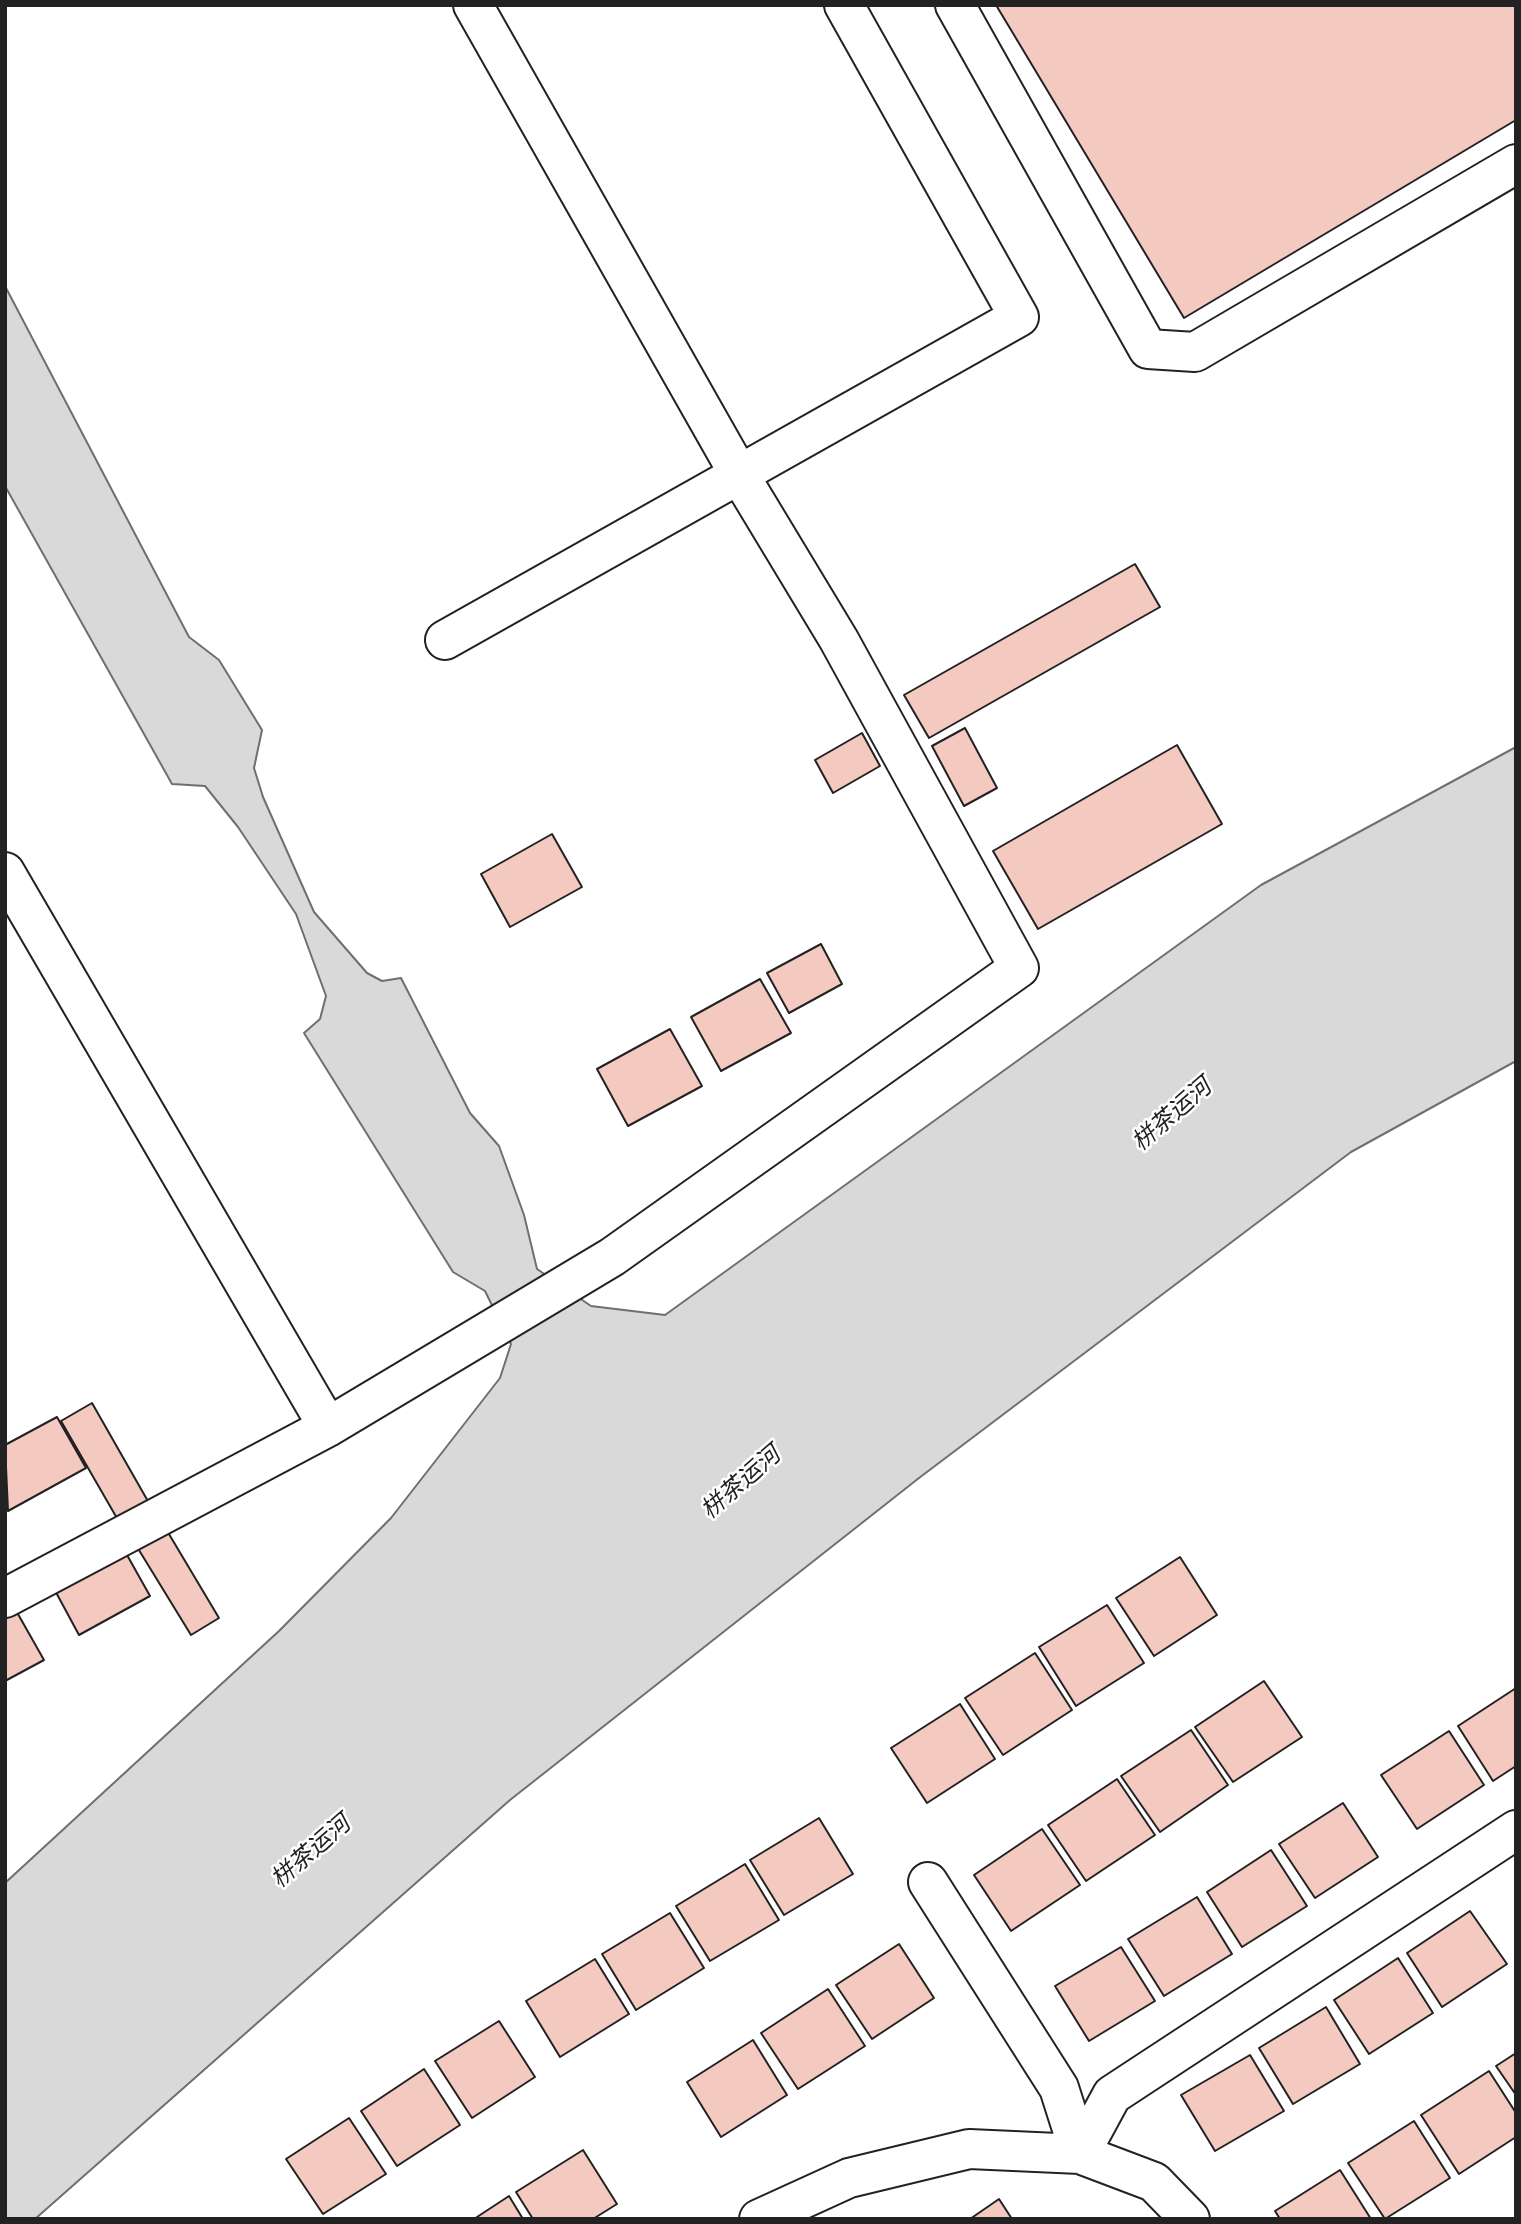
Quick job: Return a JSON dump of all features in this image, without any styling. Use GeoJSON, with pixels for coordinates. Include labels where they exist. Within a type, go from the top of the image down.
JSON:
{"type":"FeatureCollection","features":[{"type":"Feature","properties":{"kind":"street"},"geometry":{"type":"LineString","coordinates":[[9,1587],[328,1427],[473,1343],[612,1257],[1019,968],[839,640],[740,476],[473,5]]}},
{"type":"Feature","properties":{"kind":"street"},"geometry":{"type":"LineString","coordinates":[[445,640],[1019,317],[844,5]]}},
{"type":"Feature","properties":{"kind":"street"},"geometry":{"type":"LineString","coordinates":[[955,5],[1149,349],[1195,352],[1516,164]]}},
{"type":"Feature","properties":{"kind":"street"},"geometry":{"type":"LineString","coordinates":[[5,872],[328,1427]]}},
{"type":"Feature","properties":{"kind":"street"},"geometry":{"type":"LineString","coordinates":[[1080,2154],[1112,2095],[1516,1830]]}},
{"type":"Feature","properties":{"kind":"street"},"geometry":{"type":"LineString","coordinates":[[929,1882],[1059,2088],[1080,2154]]}},
{"type":"Feature","properties":{"kind":"street"},"geometry":{"type":"LineString","coordinates":[[759,2219],[849,2178],[969,2149],[1080,2154],[1154,2182],[1190,2219]]}},
{"type":"Feature","properties":{"kind":"water","name":"栟茶运河"},"geometry":{"type":"Polygon","coordinates":[[[5,286],[189,637],[219,660],[262,730],[254,768],[263,797],[314,912],[367,973],[382,981],[401,978],[470,1113],[499,1146],[524,1215],[537,1269],[591,1306],[665,1315],[1261,885],[1516,747],[1516,1061],[1351,1152],[919,1478],[510,1800],[35,2219],[5,2219],[5,1883],[279,1631],[391,1518],[500,1378],[511,1344],[485,1291],[453,1272],[304,1033],[320,1019],[326,996],[296,914],[238,827],[205,786],[172,784],[5,486],[5,286]]]}},
{"type":"Feature","properties":{"kind":"building"},"geometry":{"type":"Polygon","coordinates":[[[996,5],[1516,5],[1516,120],[1184,318],[996,5]]]}},
{"type":"Feature","properties":{"kind":"building"},"geometry":{"type":"Polygon","coordinates":[[[1135,564],[1160,607],[929,738],[904,695],[1135,564]]]}},
{"type":"Feature","properties":{"kind":"building"},"geometry":{"type":"Polygon","coordinates":[[[965,728],[997,788],[964,806],[932,746],[965,728]]]}},
{"type":"Feature","properties":{"kind":"building"},"geometry":{"type":"Polygon","coordinates":[[[862,733],[880,766],[833,793],[815,760],[862,733]]]}},
{"type":"Feature","properties":{"kind":"building"},"geometry":{"type":"Polygon","coordinates":[[[1177,745],[1222,824],[1038,929],[993,851],[1177,745]]]}},
{"type":"Feature","properties":{"kind":"building"},"geometry":{"type":"Polygon","coordinates":[[[552,834],[582,887],[510,927],[481,874],[552,834]]]}},
{"type":"Feature","properties":{"kind":"building"},"geometry":{"type":"Polygon","coordinates":[[[821,944],[842,984],[789,1013],[767,973],[821,944]]]}},
{"type":"Feature","properties":{"kind":"building"},"geometry":{"type":"Polygon","coordinates":[[[760,979],[791,1033],[721,1071],[691,1017],[760,979]]]}},
{"type":"Feature","properties":{"kind":"building"},"geometry":{"type":"Polygon","coordinates":[[[670,1029],[702,1086],[628,1126],[597,1069],[670,1029]]]}},
{"type":"Feature","properties":{"kind":"building"},"geometry":{"type":"Polygon","coordinates":[[[92,1403],[149,1503],[118,1520],[61,1421],[92,1403]]]}},
{"type":"Feature","properties":{"kind":"building"},"geometry":{"type":"Polygon","coordinates":[[[57,1417],[86,1468],[8,1511],[5,1445],[57,1417]]]}},
{"type":"Feature","properties":{"kind":"building"},"geometry":{"type":"Polygon","coordinates":[[[163,1524],[219,1618],[191,1635],[134,1542],[163,1524]]]}},
{"type":"Feature","properties":{"kind":"building"},"geometry":{"type":"Polygon","coordinates":[[[122,1546],[150,1596],[79,1635],[52,1585],[122,1546]]]}},
{"type":"Feature","properties":{"kind":"building"},"geometry":{"type":"Polygon","coordinates":[[[1180,1557],[1217,1615],[1154,1656],[1116,1598],[1180,1557]]]}},
{"type":"Feature","properties":{"kind":"building"},"geometry":{"type":"Polygon","coordinates":[[[1107,1605],[1144,1663],[1076,1706],[1039,1647],[1107,1605]]]}},
{"type":"Feature","properties":{"kind":"building"},"geometry":{"type":"Polygon","coordinates":[[[14,1607],[44,1660],[5,1681],[5,1611],[14,1607]]]}},
{"type":"Feature","properties":{"kind":"building"},"geometry":{"type":"Polygon","coordinates":[[[1035,1653],[1072,1710],[1003,1755],[965,1698],[1035,1653]]]}},
{"type":"Feature","properties":{"kind":"building"},"geometry":{"type":"Polygon","coordinates":[[[1264,1681],[1302,1737],[1233,1782],[1195,1727],[1264,1681]]]}},
{"type":"Feature","properties":{"kind":"building"},"geometry":{"type":"Polygon","coordinates":[[[1516,1688],[1516,1766],[1493,1781],[1458,1726],[1516,1688]]]}},
{"type":"Feature","properties":{"kind":"building"},"geometry":{"type":"Polygon","coordinates":[[[960,1704],[995,1759],[927,1803],[891,1748],[960,1704]]]}},
{"type":"Feature","properties":{"kind":"building"},"geometry":{"type":"Polygon","coordinates":[[[1191,1730],[1228,1785],[1160,1832],[1121,1776],[1191,1730]]]}},
{"type":"Feature","properties":{"kind":"building"},"geometry":{"type":"Polygon","coordinates":[[[1449,1731],[1484,1785],[1417,1829],[1381,1775],[1449,1731]]]}},
{"type":"Feature","properties":{"kind":"building"},"geometry":{"type":"Polygon","coordinates":[[[1117,1779],[1155,1835],[1086,1881],[1048,1825],[1117,1779]]]}},
{"type":"Feature","properties":{"kind":"building"},"geometry":{"type":"Polygon","coordinates":[[[1343,1803],[1378,1857],[1315,1898],[1279,1844],[1343,1803]]]}},
{"type":"Feature","properties":{"kind":"building"},"geometry":{"type":"Polygon","coordinates":[[[819,1818],[853,1874],[784,1915],[750,1860],[819,1818]]]}},
{"type":"Feature","properties":{"kind":"building"},"geometry":{"type":"Polygon","coordinates":[[[1042,1829],[1080,1885],[1011,1931],[974,1875],[1042,1829]]]}},
{"type":"Feature","properties":{"kind":"building"},"geometry":{"type":"Polygon","coordinates":[[[1271,1850],[1307,1906],[1242,1947],[1207,1892],[1271,1850]]]}},
{"type":"Feature","properties":{"kind":"building"},"geometry":{"type":"Polygon","coordinates":[[[745,1864],[779,1920],[710,1961],[676,1906],[745,1864]]]}},
{"type":"Feature","properties":{"kind":"building"},"geometry":{"type":"Polygon","coordinates":[[[1197,1897],[1232,1954],[1164,1996],[1128,1939],[1197,1897]]]}},
{"type":"Feature","properties":{"kind":"building"},"geometry":{"type":"Polygon","coordinates":[[[1470,1911],[1507,1964],[1442,2007],[1407,1953],[1470,1911]]]}},
{"type":"Feature","properties":{"kind":"building"},"geometry":{"type":"Polygon","coordinates":[[[670,1913],[704,1968],[636,2010],[602,1954],[670,1913]]]}},
{"type":"Feature","properties":{"kind":"building"},"geometry":{"type":"Polygon","coordinates":[[[899,1944],[934,1998],[872,2039],[836,1985],[899,1944]]]}},
{"type":"Feature","properties":{"kind":"building"},"geometry":{"type":"Polygon","coordinates":[[[1121,1947],[1155,2001],[1089,2041],[1055,1986],[1121,1947]]]}},
{"type":"Feature","properties":{"kind":"building"},"geometry":{"type":"Polygon","coordinates":[[[1398,1958],[1433,2013],[1369,2054],[1334,2000],[1398,1958]]]}},
{"type":"Feature","properties":{"kind":"building"},"geometry":{"type":"Polygon","coordinates":[[[595,1959],[629,2014],[560,2057],[526,2001],[595,1959]]]}},
{"type":"Feature","properties":{"kind":"building"},"geometry":{"type":"Polygon","coordinates":[[[828,1989],[865,2046],[798,2089],[761,2033],[828,1989]]]}},
{"type":"Feature","properties":{"kind":"building"},"geometry":{"type":"Polygon","coordinates":[[[1326,2007],[1360,2064],[1293,2104],[1259,2048],[1326,2007]]]}},
{"type":"Feature","properties":{"kind":"building"},"geometry":{"type":"Polygon","coordinates":[[[499,2021],[535,2077],[472,2118],[435,2061],[499,2021]]]}},
{"type":"Feature","properties":{"kind":"building"},"geometry":{"type":"Polygon","coordinates":[[[753,2040],[787,2095],[721,2137],[687,2082],[753,2040]]]}},
{"type":"Feature","properties":{"kind":"building"},"geometry":{"type":"Polygon","coordinates":[[[1516,2053],[1516,2095],[1496,2066],[1516,2053]]]}},
{"type":"Feature","properties":{"kind":"building"},"geometry":{"type":"Polygon","coordinates":[[[1250,2055],[1284,2111],[1215,2151],[1181,2095],[1250,2055]]]}},
{"type":"Feature","properties":{"kind":"building"},"geometry":{"type":"Polygon","coordinates":[[[424,2069],[460,2125],[397,2166],[361,2111],[424,2069]]]}},
{"type":"Feature","properties":{"kind":"building"},"geometry":{"type":"Polygon","coordinates":[[[1489,2071],[1516,2113],[1516,2137],[1459,2174],[1421,2115],[1489,2071]]]}},
{"type":"Feature","properties":{"kind":"building"},"geometry":{"type":"Polygon","coordinates":[[[349,2118],[386,2174],[323,2214],[286,2159],[349,2118]]]}},
{"type":"Feature","properties":{"kind":"building"},"geometry":{"type":"Polygon","coordinates":[[[1414,2121],[1450,2178],[1385,2219],[1348,2163],[1414,2121]]]}},
{"type":"Feature","properties":{"kind":"building"},"geometry":{"type":"Polygon","coordinates":[[[583,2150],[617,2204],[593,2219],[533,2219],[516,2192],[583,2150]]]}},
{"type":"Feature","properties":{"kind":"building"},"geometry":{"type":"Polygon","coordinates":[[[1340,2170],[1371,2219],[1280,2219],[1275,2211],[1340,2170]]]}},
{"type":"Feature","properties":{"kind":"building"},"geometry":{"type":"Polygon","coordinates":[[[509,2196],[523,2219],[474,2219],[509,2196]]]}},
{"type":"Feature","properties":{"kind":"building"},"geometry":{"type":"Polygon","coordinates":[[[999,2199],[1012,2219],[970,2219],[999,2199]]]}}]}
